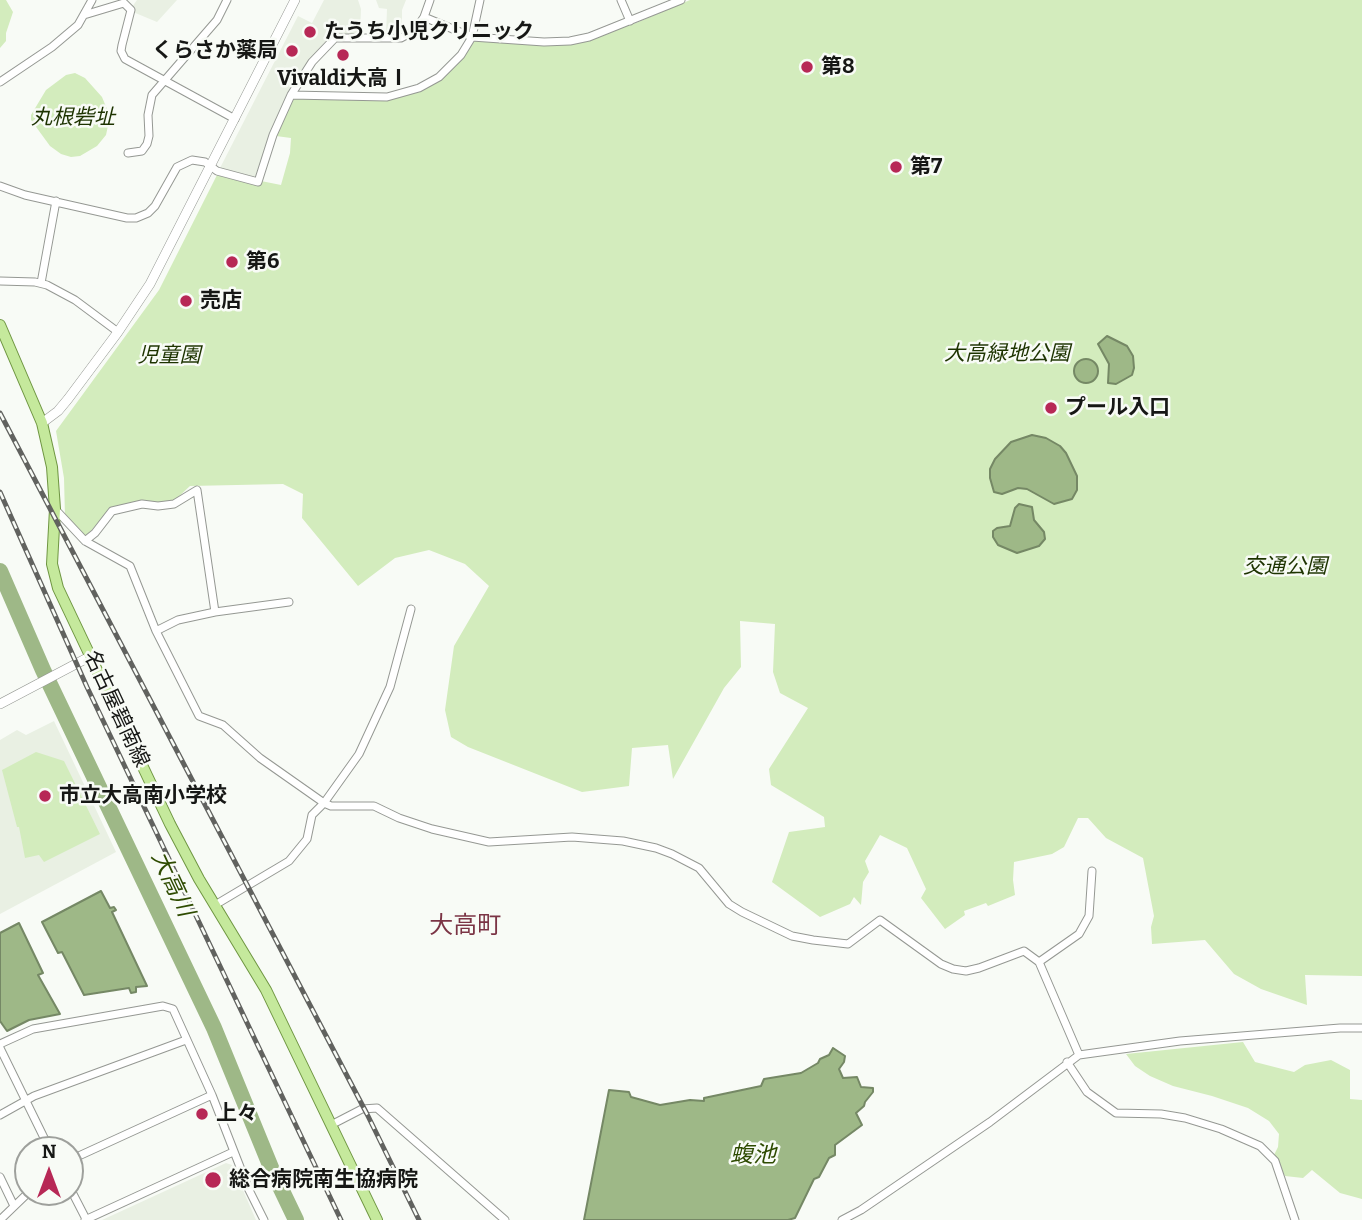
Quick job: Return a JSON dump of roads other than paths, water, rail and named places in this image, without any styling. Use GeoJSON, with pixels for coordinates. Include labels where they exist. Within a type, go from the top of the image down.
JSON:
{"type":"FeatureCollection","features":[{"type":"Feature","properties":{"kind":"main road","name":"名古屋碧南線"},"geometry":{"type":"LineString","coordinates":[[0,325],[42,423],[52,467],[55,509],[52,564],[58,588],[170,824],[266,990],[377,1220]]}},
{"type":"Feature","properties":{"kind":"street"},"geometry":{"type":"LineString","coordinates":[[0,82],[52,47],[78,25],[92,0]]}},
{"type":"Feature","properties":{"kind":"street"},"geometry":{"type":"LineString","coordinates":[[128,153],[142,151],[147,144],[152,95],[217,20],[227,0]]}},
{"type":"Feature","properties":{"kind":"street"},"geometry":{"type":"LineString","coordinates":[[42,423],[58,411],[118,332],[150,284],[295,0]]}},
{"type":"Feature","properties":{"kind":"street"},"geometry":{"type":"LineString","coordinates":[[0,186],[25,195],[136,218],[148,213],[155,206],[177,167],[198,160],[217,171],[258,182],[290,94],[329,41],[335,38],[401,38],[414,31],[424,18],[430,0]]}},
{"type":"Feature","properties":{"kind":"street"},"geometry":{"type":"LineString","coordinates":[[290,94],[387,97],[409,92],[429,83],[448,69],[472,37],[481,0]]}},
{"type":"Feature","properties":{"kind":"street"},"geometry":{"type":"LineString","coordinates":[[621,0],[630,22]]}},
{"type":"Feature","properties":{"kind":"street"},"geometry":{"type":"LineString","coordinates":[[424,18],[472,37],[569,41],[589,37],[630,22],[681,0]]}},
{"type":"Feature","properties":{"kind":"street"},"geometry":{"type":"LineString","coordinates":[[84,15],[118,4],[129,6],[131,15],[121,51],[130,64],[235,119]]}},
{"type":"Feature","properties":{"kind":"street"},"geometry":{"type":"LineString","coordinates":[[41,282],[57,201]]}},
{"type":"Feature","properties":{"kind":"street"},"geometry":{"type":"LineString","coordinates":[[0,282],[41,282],[75,300],[118,332]]}},
{"type":"Feature","properties":{"kind":"street"},"geometry":{"type":"LineString","coordinates":[[85,541],[112,511],[142,504],[158,506],[174,503],[197,490],[215,612]]}},
{"type":"Feature","properties":{"kind":"street"},"geometry":{"type":"LineString","coordinates":[[55,509],[85,541],[130,566],[156,631],[199,716],[223,725],[260,758],[324,803],[331,806],[374,806],[432,829],[489,842],[572,837],[623,841],[656,848],[699,868],[729,904],[792,936],[848,944],[880,920],[941,964],[966,971],[1024,951],[1039,962],[1079,1055]]}},
{"type":"Feature","properties":{"kind":"street"},"geometry":{"type":"LineString","coordinates":[[156,631],[178,620],[289,602]]}},
{"type":"Feature","properties":{"kind":"street"},"geometry":{"type":"LineString","coordinates":[[215,905],[289,861],[307,839],[312,816],[359,754],[390,687],[411,609]]}},
{"type":"Feature","properties":{"kind":"street"},"geometry":{"type":"LineString","coordinates":[[0,704],[91,656]]}},
{"type":"Feature","properties":{"kind":"street"},"geometry":{"type":"LineString","coordinates":[[1039,962],[1079,934],[1089,916],[1092,871]]}},
{"type":"Feature","properties":{"kind":"street"},"geometry":{"type":"LineString","coordinates":[[43,1136],[0,1046],[33,1029],[163,1006],[173,1009],[264,1220]]}},
{"type":"Feature","properties":{"kind":"street"},"geometry":{"type":"LineString","coordinates":[[842,1220],[861,1210],[990,1122],[1079,1055],[1180,1041],[1362,1028]]}},
{"type":"Feature","properties":{"kind":"street"},"geometry":{"type":"LineString","coordinates":[[0,1115],[25,1101],[186,1040]]}},
{"type":"Feature","properties":{"kind":"street"},"geometry":{"type":"LineString","coordinates":[[1067,1062],[1087,1092],[1116,1113],[1161,1114],[1185,1118],[1221,1129],[1260,1146],[1275,1161],[1296,1220]]}},
{"type":"Feature","properties":{"kind":"street"},"geometry":{"type":"LineString","coordinates":[[84,1154],[212,1096]]}},
{"type":"Feature","properties":{"kind":"street"},"geometry":{"type":"LineString","coordinates":[[331,1125],[362,1110],[377,1108],[505,1220]]}},
{"type":"Feature","properties":{"kind":"street"},"geometry":{"type":"LineString","coordinates":[[86,1219],[233,1152]]}},
{"type":"Feature","properties":{"kind":"street"},"geometry":{"type":"LineString","coordinates":[[0,1177],[14,1206],[0,1220]]}},
{"type":"Feature","properties":{"kind":"water"},"geometry":{"type":"Polygon","coordinates":[[[1107,336],[1127,346],[1133,356],[1132,375],[1116,384],[1108,383],[1109,364],[1098,344],[1107,336]]]}},
{"type":"Feature","properties":{"kind":"water"},"geometry":{"type":"Polygon","coordinates":[[[1086,359],[1095,362],[1098,371],[1095,380],[1086,383],[1077,380],[1074,371],[1077,362],[1086,359]]]}},
{"type":"Feature","properties":{"kind":"water"},"geometry":{"type":"Polygon","coordinates":[[[1032,435],[1046,438],[1066,453],[1077,476],[1077,490],[1072,499],[1054,504],[1027,489],[1018,488],[1002,494],[994,492],[990,469],[995,459],[1011,442],[1032,435]]]}},
{"type":"Feature","properties":{"kind":"water"},"geometry":{"type":"Polygon","coordinates":[[[1019,504],[1032,507],[1034,520],[1044,532],[1045,539],[1039,546],[1017,553],[998,545],[993,531],[1010,526],[1015,508],[1019,504]]]}},
{"type":"Feature","properties":{"kind":"water"},"geometry":{"type":"Polygon","coordinates":[[[101,891],[110,908],[114,907],[116,910],[112,912],[147,986],[136,987],[136,992],[131,993],[129,988],[84,995],[62,952],[58,953],[42,922],[101,891]]]}},
{"type":"Feature","properties":{"kind":"water"},"geometry":{"type":"Polygon","coordinates":[[[19,923],[43,973],[38,975],[60,1014],[29,1020],[7,1031],[0,1021],[0,933],[19,923]]]}},
{"type":"Feature","properties":{"kind":"water","name":"蝮池"},"geometry":{"type":"Polygon","coordinates":[[[833,1048],[845,1056],[839,1069],[843,1078],[857,1077],[861,1087],[873,1088],[873,1092],[856,1113],[862,1125],[835,1145],[835,1155],[829,1158],[819,1177],[814,1179],[795,1218],[584,1220],[609,1090],[629,1092],[631,1097],[660,1105],[690,1100],[704,1101],[704,1098],[761,1086],[764,1079],[801,1073],[829,1055],[833,1048]]]}},
{"type":"Feature","properties":{"kind":"waterway","name":"大高川"},"geometry":{"type":"LineString","coordinates":[[0,571],[43,670],[214,1028],[272,1170],[296,1220]]}},
{"type":"Feature","properties":{"kind":"railway"},"geometry":{"type":"LineString","coordinates":[[0,413],[367,1114],[419,1220]]}},
{"type":"Feature","properties":{"kind":"railway"},"geometry":{"type":"LineString","coordinates":[[0,492],[87,687],[341,1220]]}},
{"type":"Feature","properties":{"kind":"place","name":"たうち小児クリニック"},"geometry":{"type":"Point","coordinates":[310,32]}},
{"type":"Feature","properties":{"kind":"place","name":"くらさか薬局"},"geometry":{"type":"Point","coordinates":[292,51]}},
{"type":"Feature","properties":{"kind":"place","name":"Vivaldi大高Ⅰ"},"geometry":{"type":"Point","coordinates":[343,55]}},
{"type":"Feature","properties":{"kind":"place","name":"第8"},"geometry":{"type":"Point","coordinates":[807,67]}},
{"type":"Feature","properties":{"kind":"place","name":"第7"},"geometry":{"type":"Point","coordinates":[896,167]}},
{"type":"Feature","properties":{"kind":"place","name":"第6"},"geometry":{"type":"Point","coordinates":[232,262]}},
{"type":"Feature","properties":{"kind":"place","name":"売店"},"geometry":{"type":"Point","coordinates":[186,301]}},
{"type":"Feature","properties":{"kind":"place","name":"プール入口"},"geometry":{"type":"Point","coordinates":[1051,408]}},
{"type":"Feature","properties":{"kind":"place","name":"市立大高南小学校"},"geometry":{"type":"Point","coordinates":[45,796]}},
{"type":"Feature","properties":{"kind":"place","name":"上々"},"geometry":{"type":"Point","coordinates":[202,1114]}},
{"type":"Feature","properties":{"kind":"place","name":"総合病院南生協病院"},"geometry":{"type":"Point","coordinates":[213,1180]}},
{"type":"Feature","properties":{"kind":"district","name":"大高町"},"geometry":{"type":"Point","coordinates":[465,926]}},
{"type":"Feature","properties":{"kind":"park label","name":"丸根砦址"},"geometry":{"type":"Point","coordinates":[73,118]}},
{"type":"Feature","properties":{"kind":"park label","name":"大高緑地公園"},"geometry":{"type":"Point","coordinates":[1007,354]}},
{"type":"Feature","properties":{"kind":"park label","name":"児童園"},"geometry":{"type":"Point","coordinates":[169,356]}},
{"type":"Feature","properties":{"kind":"park label","name":"交通公園"},"geometry":{"type":"Point","coordinates":[1285,567]}}]}
